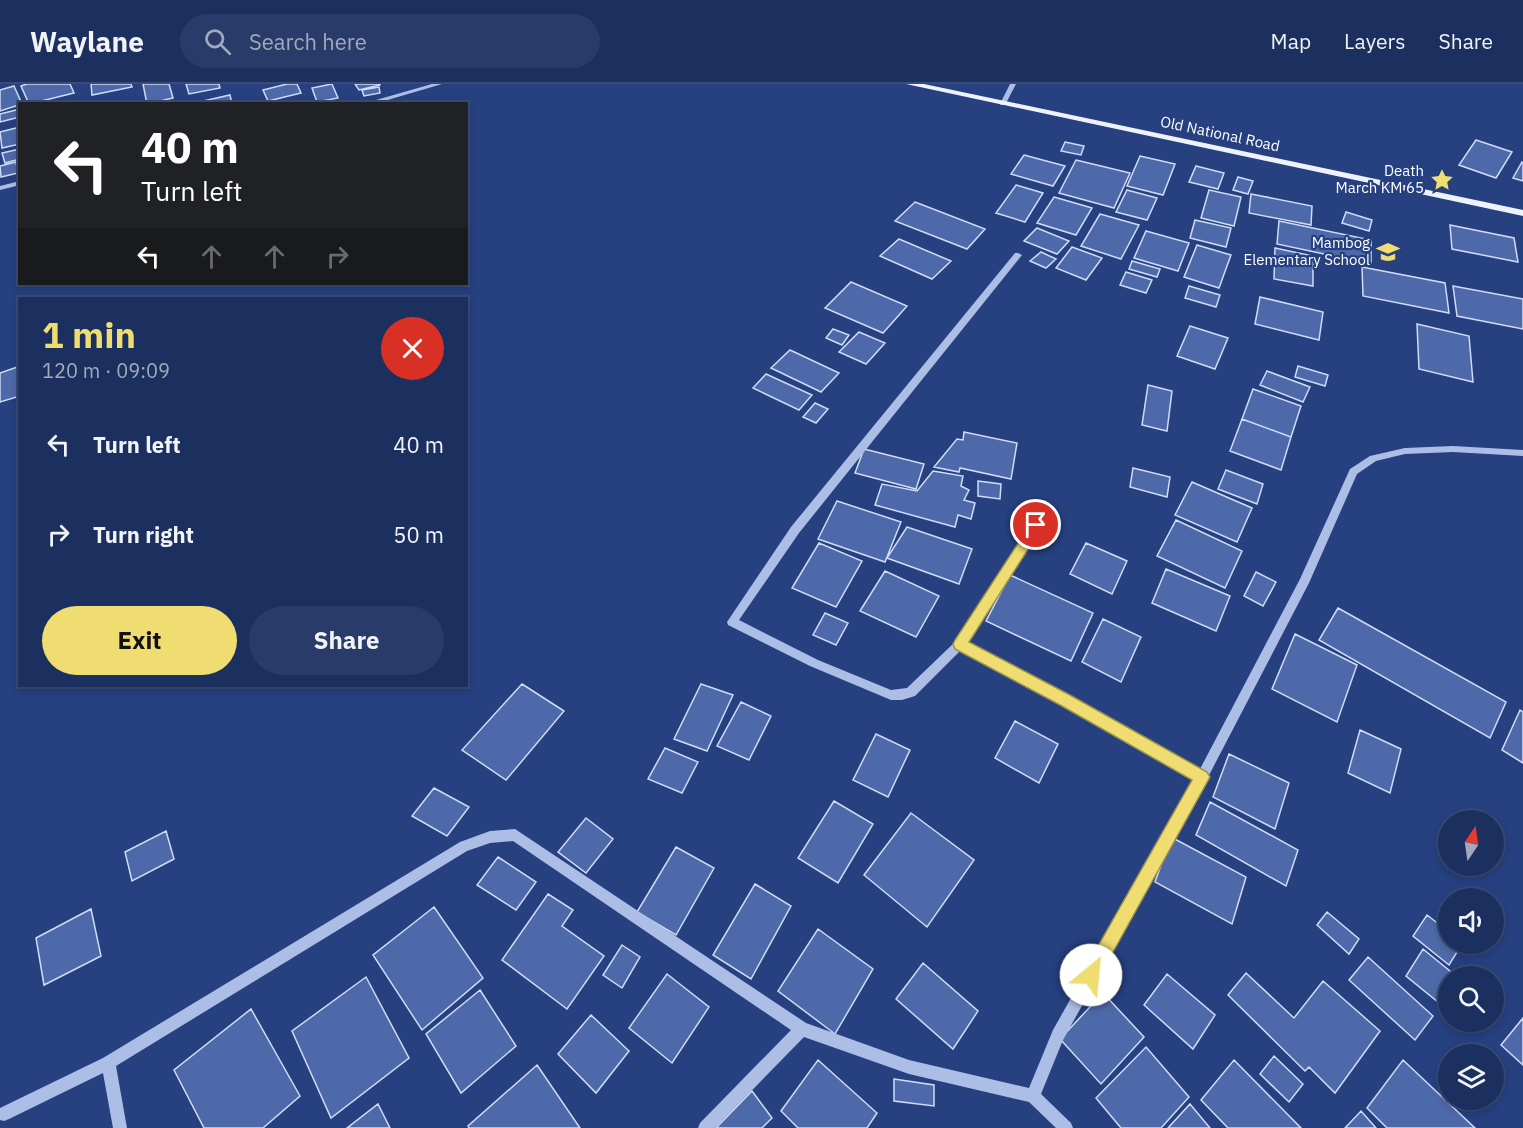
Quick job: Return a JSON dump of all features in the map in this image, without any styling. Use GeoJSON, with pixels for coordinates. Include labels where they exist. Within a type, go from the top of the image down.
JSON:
{"type":"FeatureCollection","features":[{"type":"Feature","properties":{"kind":"main road","name":"Old National Road"},"geometry":{"type":"LineString","coordinates":[[910,84],[1523,213]]}},
{"type":"Feature","properties":{"kind":"street"},"geometry":{"type":"LineString","coordinates":[[372,102],[439,84]]}},
{"type":"Feature","properties":{"kind":"street"},"geometry":{"type":"LineString","coordinates":[[1003,104],[1012,85],[1022,84]]}},
{"type":"Feature","properties":{"kind":"street"},"geometry":{"type":"LineString","coordinates":[[0,188],[18,184]]}},
{"type":"Feature","properties":{"kind":"street"},"geometry":{"type":"LineString","coordinates":[[1018,255],[795,530],[732,622],[814,663],[891,695],[902,695],[911,692],[960,644],[1036,525]]}},
{"type":"Feature","properties":{"kind":"street"},"geometry":{"type":"LineString","coordinates":[[1033,1096],[1058,1035],[1202,777],[1305,580],[1353,472],[1374,458],[1405,451],[1453,448],[1523,453]]}},
{"type":"Feature","properties":{"kind":"street"},"geometry":{"type":"LineString","coordinates":[[960,644],[1202,777]]}},
{"type":"Feature","properties":{"kind":"street"},"geometry":{"type":"LineString","coordinates":[[4,1114],[108,1063],[464,846],[490,837],[515,835],[802,1029],[909,1067],[1033,1096],[1066,1128]]}},
{"type":"Feature","properties":{"kind":"street"},"geometry":{"type":"LineString","coordinates":[[705,1128],[802,1029]]}},
{"type":"Feature","properties":{"kind":"street"},"geometry":{"type":"LineString","coordinates":[[108,1063],[120,1128]]}},
{"type":"Feature","properties":{"kind":"building"},"geometry":{"type":"Polygon","coordinates":[[[70,84],[74,93],[28,102],[21,86],[70,84]]]}},
{"type":"Feature","properties":{"kind":"building"},"geometry":{"type":"Polygon","coordinates":[[[91,84],[131,84],[132,87],[92,95],[91,84]]]}},
{"type":"Feature","properties":{"kind":"building"},"geometry":{"type":"Polygon","coordinates":[[[143,84],[169,84],[173,98],[147,102],[143,84]]]}},
{"type":"Feature","properties":{"kind":"building"},"geometry":{"type":"Polygon","coordinates":[[[186,84],[219,84],[220,88],[189,94],[186,84]]]}},
{"type":"Feature","properties":{"kind":"building"},"geometry":{"type":"Polygon","coordinates":[[[297,84],[301,93],[268,101],[263,90],[297,84]]]}},
{"type":"Feature","properties":{"kind":"building"},"geometry":{"type":"Polygon","coordinates":[[[332,84],[338,98],[317,102],[312,88],[332,84]]]}},
{"type":"Feature","properties":{"kind":"building"},"geometry":{"type":"Polygon","coordinates":[[[355,84],[380,84],[380,85],[359,90],[355,84]]]}},
{"type":"Feature","properties":{"kind":"building"},"geometry":{"type":"Polygon","coordinates":[[[14,86],[21,102],[0,111],[0,90],[14,86]]]}},
{"type":"Feature","properties":{"kind":"building"},"geometry":{"type":"Polygon","coordinates":[[[379,87],[380,93],[364,96],[362,90],[379,87]]]}},
{"type":"Feature","properties":{"kind":"building"},"geometry":{"type":"Polygon","coordinates":[[[230,95],[232,102],[203,102],[230,95]]]}},
{"type":"Feature","properties":{"kind":"building"},"geometry":{"type":"Polygon","coordinates":[[[18,110],[18,118],[0,122],[0,114],[18,110]]]}},
{"type":"Feature","properties":{"kind":"building"},"geometry":{"type":"Polygon","coordinates":[[[18,128],[18,144],[2,148],[0,132],[18,128]]]}},
{"type":"Feature","properties":{"kind":"building"},"geometry":{"type":"Polygon","coordinates":[[[1476,140],[1512,152],[1496,178],[1459,165],[1476,140]]]}},
{"type":"Feature","properties":{"kind":"building"},"geometry":{"type":"Polygon","coordinates":[[[1065,142],[1084,146],[1081,155],[1061,151],[1065,142]]]}},
{"type":"Feature","properties":{"kind":"building"},"geometry":{"type":"Polygon","coordinates":[[[18,149],[18,160],[5,163],[2,153],[18,149]]]}},
{"type":"Feature","properties":{"kind":"building"},"geometry":{"type":"Polygon","coordinates":[[[1024,155],[1065,166],[1053,186],[1011,174],[1024,155]]]}},
{"type":"Feature","properties":{"kind":"building"},"geometry":{"type":"Polygon","coordinates":[[[1140,156],[1175,164],[1163,195],[1127,186],[1140,156]]]}},
{"type":"Feature","properties":{"kind":"building"},"geometry":{"type":"Polygon","coordinates":[[[1076,160],[1130,173],[1114,208],[1059,193],[1076,160]]]}},
{"type":"Feature","properties":{"kind":"building"},"geometry":{"type":"Polygon","coordinates":[[[16,162],[18,173],[1,177],[0,166],[16,162]]]}},
{"type":"Feature","properties":{"kind":"building"},"geometry":{"type":"Polygon","coordinates":[[[1523,163],[1523,181],[1513,178],[1523,163]]]}},
{"type":"Feature","properties":{"kind":"building"},"geometry":{"type":"Polygon","coordinates":[[[1196,166],[1224,173],[1218,189],[1189,182],[1196,166]]]}},
{"type":"Feature","properties":{"kind":"building"},"geometry":{"type":"Polygon","coordinates":[[[1238,177],[1253,181],[1248,194],[1233,190],[1238,177]]]}},
{"type":"Feature","properties":{"kind":"building"},"geometry":{"type":"Polygon","coordinates":[[[1016,185],[1043,193],[1025,222],[996,213],[1016,185]]]}},
{"type":"Feature","properties":{"kind":"building"},"geometry":{"type":"Polygon","coordinates":[[[1127,190],[1157,198],[1147,220],[1116,212],[1127,190]]]}},
{"type":"Feature","properties":{"kind":"building"},"geometry":{"type":"Polygon","coordinates":[[[1209,190],[1241,197],[1234,226],[1201,218],[1209,190]]]}},
{"type":"Feature","properties":{"kind":"building"},"geometry":{"type":"Polygon","coordinates":[[[1251,194],[1312,206],[1311,225],[1249,213],[1251,194]]]}},
{"type":"Feature","properties":{"kind":"building"},"geometry":{"type":"Polygon","coordinates":[[[1054,197],[1092,208],[1076,235],[1037,223],[1054,197]]]}},
{"type":"Feature","properties":{"kind":"building"},"geometry":{"type":"Polygon","coordinates":[[[915,202],[985,229],[967,249],[895,221],[915,202]]]}},
{"type":"Feature","properties":{"kind":"building"},"geometry":{"type":"Polygon","coordinates":[[[1346,212],[1372,220],[1369,231],[1342,223],[1346,212]]]}},
{"type":"Feature","properties":{"kind":"building"},"geometry":{"type":"Polygon","coordinates":[[[1100,214],[1139,225],[1121,259],[1081,246],[1100,214]]]}},
{"type":"Feature","properties":{"kind":"building"},"geometry":{"type":"Polygon","coordinates":[[[1195,220],[1231,228],[1226,247],[1190,238],[1195,220]]]}},
{"type":"Feature","properties":{"kind":"building"},"geometry":{"type":"Polygon","coordinates":[[[1279,221],[1371,240],[1371,264],[1277,244],[1279,221]]]}},
{"type":"Feature","properties":{"kind":"building"},"geometry":{"type":"Polygon","coordinates":[[[1450,225],[1514,238],[1518,262],[1452,249],[1450,225]]]}},
{"type":"Feature","properties":{"kind":"building"},"geometry":{"type":"Polygon","coordinates":[[[1037,228],[1069,241],[1057,254],[1024,241],[1037,228]]]}},
{"type":"Feature","properties":{"kind":"building"},"geometry":{"type":"Polygon","coordinates":[[[1146,231],[1189,243],[1178,271],[1134,258],[1146,231]]]}},
{"type":"Feature","properties":{"kind":"building"},"geometry":{"type":"Polygon","coordinates":[[[899,239],[951,261],[932,279],[880,256],[899,239]]]}},
{"type":"Feature","properties":{"kind":"building"},"geometry":{"type":"Polygon","coordinates":[[[1197,245],[1231,255],[1219,288],[1184,277],[1197,245]]]}},
{"type":"Feature","properties":{"kind":"building"},"geometry":{"type":"Polygon","coordinates":[[[1072,247],[1102,258],[1086,280],[1056,268],[1072,247]]]}},
{"type":"Feature","properties":{"kind":"building"},"geometry":{"type":"Polygon","coordinates":[[[1275,248],[1313,256],[1313,286],[1274,279],[1275,248]]]}},
{"type":"Feature","properties":{"kind":"building"},"geometry":{"type":"Polygon","coordinates":[[[1041,252],[1056,259],[1046,268],[1030,261],[1041,252]]]}},
{"type":"Feature","properties":{"kind":"building"},"geometry":{"type":"Polygon","coordinates":[[[1132,261],[1160,269],[1157,277],[1129,269],[1132,261]]]}},
{"type":"Feature","properties":{"kind":"building"},"geometry":{"type":"Polygon","coordinates":[[[1362,267],[1445,283],[1449,313],[1363,296],[1362,267]]]}},
{"type":"Feature","properties":{"kind":"building"},"geometry":{"type":"Polygon","coordinates":[[[1126,272],[1152,280],[1146,293],[1120,285],[1126,272]]]}},
{"type":"Feature","properties":{"kind":"building"},"geometry":{"type":"Polygon","coordinates":[[[851,282],[907,306],[883,333],[825,308],[851,282]]]}},
{"type":"Feature","properties":{"kind":"building"},"geometry":{"type":"Polygon","coordinates":[[[1189,286],[1220,295],[1216,307],[1185,298],[1189,286]]]}},
{"type":"Feature","properties":{"kind":"building"},"geometry":{"type":"Polygon","coordinates":[[[1453,286],[1523,299],[1523,329],[1457,316],[1453,286]]]}},
{"type":"Feature","properties":{"kind":"building"},"geometry":{"type":"Polygon","coordinates":[[[1260,297],[1323,312],[1319,340],[1255,324],[1260,297]]]}},
{"type":"Feature","properties":{"kind":"building"},"geometry":{"type":"Polygon","coordinates":[[[1417,324],[1469,336],[1473,382],[1419,369],[1417,324]]]}},
{"type":"Feature","properties":{"kind":"building"},"geometry":{"type":"Polygon","coordinates":[[[1190,326],[1228,338],[1215,369],[1177,356],[1190,326]]]}},
{"type":"Feature","properties":{"kind":"building"},"geometry":{"type":"Polygon","coordinates":[[[833,329],[849,335],[842,345],[826,338],[833,329]]]}},
{"type":"Feature","properties":{"kind":"building"},"geometry":{"type":"Polygon","coordinates":[[[859,332],[885,343],[866,364],[839,352],[859,332]]]}},
{"type":"Feature","properties":{"kind":"building"},"geometry":{"type":"Polygon","coordinates":[[[790,350],[839,373],[821,392],[771,368],[790,350]]]}},
{"type":"Feature","properties":{"kind":"building"},"geometry":{"type":"Polygon","coordinates":[[[1298,366],[1328,375],[1325,386],[1295,377],[1298,366]]]}},
{"type":"Feature","properties":{"kind":"building"},"geometry":{"type":"Polygon","coordinates":[[[18,367],[18,397],[0,402],[0,373],[18,367]]]}},
{"type":"Feature","properties":{"kind":"building"},"geometry":{"type":"Polygon","coordinates":[[[1267,371],[1310,387],[1303,402],[1260,385],[1267,371]]]}},
{"type":"Feature","properties":{"kind":"building"},"geometry":{"type":"Polygon","coordinates":[[[766,374],[812,395],[799,410],[753,388],[766,374]]]}},
{"type":"Feature","properties":{"kind":"building"},"geometry":{"type":"Polygon","coordinates":[[[1148,385],[1172,391],[1167,431],[1142,425],[1148,385]]]}},
{"type":"Feature","properties":{"kind":"building"},"geometry":{"type":"Polygon","coordinates":[[[1253,389],[1301,406],[1291,437],[1242,419],[1253,389]]]}},
{"type":"Feature","properties":{"kind":"building"},"geometry":{"type":"Polygon","coordinates":[[[815,403],[828,409],[816,423],[803,417],[815,403]]]}},
{"type":"Feature","properties":{"kind":"building"},"geometry":{"type":"Polygon","coordinates":[[[1242,419],[1291,437],[1281,470],[1230,451],[1242,419]]]}},
{"type":"Feature","properties":{"kind":"building"},"geometry":{"type":"Polygon","coordinates":[[[964,432],[1017,443],[1011,479],[960,468],[959,472],[934,467],[957,439],[963,440],[964,432]]]}},
{"type":"Feature","properties":{"kind":"building"},"geometry":{"type":"Polygon","coordinates":[[[864,449],[924,464],[916,489],[855,473],[864,449]]]}},
{"type":"Feature","properties":{"kind":"building"},"geometry":{"type":"Polygon","coordinates":[[[1133,468],[1170,477],[1167,497],[1130,487],[1133,468]]]}},
{"type":"Feature","properties":{"kind":"building"},"geometry":{"type":"Polygon","coordinates":[[[1226,470],[1263,484],[1257,504],[1218,489],[1226,470]]]}},
{"type":"Feature","properties":{"kind":"building"},"geometry":{"type":"Polygon","coordinates":[[[933,471],[963,476],[961,486],[969,490],[964,500],[975,503],[971,519],[958,515],[955,527],[875,505],[882,484],[917,491],[933,471]]]}},
{"type":"Feature","properties":{"kind":"building"},"geometry":{"type":"Polygon","coordinates":[[[978,481],[1001,484],[1000,499],[978,496],[978,481]]]}},
{"type":"Feature","properties":{"kind":"building"},"geometry":{"type":"Polygon","coordinates":[[[1192,482],[1252,508],[1237,542],[1175,515],[1192,482]]]}},
{"type":"Feature","properties":{"kind":"building"},"geometry":{"type":"Polygon","coordinates":[[[837,501],[901,522],[885,562],[818,539],[837,501]]]}},
{"type":"Feature","properties":{"kind":"building"},"geometry":{"type":"Polygon","coordinates":[[[1176,520],[1242,551],[1225,588],[1157,556],[1176,520]]]}},
{"type":"Feature","properties":{"kind":"building"},"geometry":{"type":"Polygon","coordinates":[[[907,527],[972,549],[959,584],[887,558],[907,527]]]}},
{"type":"Feature","properties":{"kind":"building"},"geometry":{"type":"Polygon","coordinates":[[[819,543],[862,561],[836,607],[792,588],[819,543]]]}},
{"type":"Feature","properties":{"kind":"building"},"geometry":{"type":"Polygon","coordinates":[[[1086,543],[1127,561],[1112,594],[1070,574],[1086,543]]]}},
{"type":"Feature","properties":{"kind":"building"},"geometry":{"type":"Polygon","coordinates":[[[1166,569],[1230,596],[1216,631],[1152,603],[1166,569]]]}},
{"type":"Feature","properties":{"kind":"building"},"geometry":{"type":"Polygon","coordinates":[[[885,571],[939,596],[916,637],[860,611],[885,571]]]}},
{"type":"Feature","properties":{"kind":"building"},"geometry":{"type":"Polygon","coordinates":[[[1256,572],[1276,582],[1263,606],[1244,596],[1256,572]]]}},
{"type":"Feature","properties":{"kind":"building"},"geometry":{"type":"Polygon","coordinates":[[[1010,575],[1093,613],[1071,661],[986,621],[1010,575]]]}},
{"type":"Feature","properties":{"kind":"building"},"geometry":{"type":"Polygon","coordinates":[[[1338,608],[1506,702],[1490,738],[1319,640],[1338,608]]]}},
{"type":"Feature","properties":{"kind":"building"},"geometry":{"type":"Polygon","coordinates":[[[825,613],[848,623],[836,645],[813,635],[825,613]]]}},
{"type":"Feature","properties":{"kind":"building"},"geometry":{"type":"Polygon","coordinates":[[[1103,619],[1141,637],[1121,682],[1082,662],[1103,619]]]}},
{"type":"Feature","properties":{"kind":"building"},"geometry":{"type":"Polygon","coordinates":[[[1295,634],[1357,665],[1337,722],[1272,689],[1295,634]]]}},
{"type":"Feature","properties":{"kind":"building"},"geometry":{"type":"Polygon","coordinates":[[[522,684],[564,711],[506,780],[462,750],[522,684]]]}},
{"type":"Feature","properties":{"kind":"building"},"geometry":{"type":"Polygon","coordinates":[[[701,684],[733,695],[707,751],[674,739],[701,684]]]}},
{"type":"Feature","properties":{"kind":"building"},"geometry":{"type":"Polygon","coordinates":[[[741,702],[771,716],[749,760],[717,746],[741,702]]]}},
{"type":"Feature","properties":{"kind":"building"},"geometry":{"type":"Polygon","coordinates":[[[1520,710],[1523,712],[1523,763],[1502,750],[1520,710]]]}},
{"type":"Feature","properties":{"kind":"building"},"geometry":{"type":"Polygon","coordinates":[[[1015,721],[1058,744],[1039,783],[995,758],[1015,721]]]}},
{"type":"Feature","properties":{"kind":"building"},"geometry":{"type":"Polygon","coordinates":[[[1360,730],[1401,749],[1390,793],[1348,773],[1360,730]]]}},
{"type":"Feature","properties":{"kind":"building"},"geometry":{"type":"Polygon","coordinates":[[[876,734],[910,750],[888,797],[853,780],[876,734]]]}},
{"type":"Feature","properties":{"kind":"building"},"geometry":{"type":"Polygon","coordinates":[[[665,748],[698,762],[682,793],[648,779],[665,748]]]}},
{"type":"Feature","properties":{"kind":"building"},"geometry":{"type":"Polygon","coordinates":[[[1229,754],[1289,783],[1275,829],[1213,797],[1229,754]]]}},
{"type":"Feature","properties":{"kind":"building"},"geometry":{"type":"Polygon","coordinates":[[[434,788],[469,807],[447,836],[412,816],[434,788]]]}},
{"type":"Feature","properties":{"kind":"building"},"geometry":{"type":"Polygon","coordinates":[[[834,801],[873,824],[838,883],[798,858],[834,801]]]}},
{"type":"Feature","properties":{"kind":"building"},"geometry":{"type":"Polygon","coordinates":[[[1210,802],[1298,850],[1286,886],[1196,835],[1210,802]]]}},
{"type":"Feature","properties":{"kind":"building"},"geometry":{"type":"Polygon","coordinates":[[[911,813],[974,860],[927,927],[864,875],[911,813]]]}},
{"type":"Feature","properties":{"kind":"building"},"geometry":{"type":"Polygon","coordinates":[[[586,818],[613,839],[586,873],[558,852],[586,818]]]}},
{"type":"Feature","properties":{"kind":"building"},"geometry":{"type":"Polygon","coordinates":[[[166,831],[174,859],[132,881],[125,852],[166,831]]]}},
{"type":"Feature","properties":{"kind":"building"},"geometry":{"type":"Polygon","coordinates":[[[1171,837],[1246,877],[1232,924],[1155,882],[1171,837]]]}},
{"type":"Feature","properties":{"kind":"building"},"geometry":{"type":"Polygon","coordinates":[[[676,847],[714,868],[676,935],[637,912],[676,847]]]}},
{"type":"Feature","properties":{"kind":"building"},"geometry":{"type":"Polygon","coordinates":[[[498,857],[536,882],[516,910],[477,885],[498,857]]]}},
{"type":"Feature","properties":{"kind":"building"},"geometry":{"type":"Polygon","coordinates":[[[755,884],[791,906],[751,979],[713,955],[755,884]]]}},
{"type":"Feature","properties":{"kind":"building"},"geometry":{"type":"Polygon","coordinates":[[[548,894],[573,910],[562,926],[604,956],[567,1009],[502,960],[548,894]]]}},
{"type":"Feature","properties":{"kind":"building"},"geometry":{"type":"Polygon","coordinates":[[[434,907],[483,978],[422,1030],[373,955],[434,907]]]}},
{"type":"Feature","properties":{"kind":"building"},"geometry":{"type":"Polygon","coordinates":[[[91,909],[101,956],[44,985],[36,938],[91,909]]]}},
{"type":"Feature","properties":{"kind":"building"},"geometry":{"type":"Polygon","coordinates":[[[1327,912],[1359,939],[1349,954],[1317,925],[1327,912]]]}},
{"type":"Feature","properties":{"kind":"building"},"geometry":{"type":"Polygon","coordinates":[[[1427,915],[1438,924],[1438,954],[1456,954],[1449,965],[1413,936],[1427,915]]]}},
{"type":"Feature","properties":{"kind":"building"},"geometry":{"type":"Polygon","coordinates":[[[818,929],[873,969],[835,1034],[778,991],[818,929]]]}},
{"type":"Feature","properties":{"kind":"building"},"geometry":{"type":"Polygon","coordinates":[[[622,945],[640,957],[622,988],[603,975],[622,945]]]}},
{"type":"Feature","properties":{"kind":"building"},"geometry":{"type":"Polygon","coordinates":[[[1423,949],[1444,966],[1438,966],[1438,1002],[1406,976],[1423,949]]]}},
{"type":"Feature","properties":{"kind":"building"},"geometry":{"type":"Polygon","coordinates":[[[1368,957],[1433,1016],[1415,1040],[1349,980],[1368,957]]]}},
{"type":"Feature","properties":{"kind":"building"},"geometry":{"type":"Polygon","coordinates":[[[923,963],[978,1011],[953,1049],[896,999],[923,963]]]}},
{"type":"Feature","properties":{"kind":"building"},"geometry":{"type":"Polygon","coordinates":[[[1246,973],[1294,1018],[1323,981],[1380,1031],[1335,1093],[1309,1067],[1305,1071],[1228,995],[1246,973]]]}},
{"type":"Feature","properties":{"kind":"building"},"geometry":{"type":"Polygon","coordinates":[[[667,974],[709,1007],[672,1063],[629,1028],[667,974]]]}},
{"type":"Feature","properties":{"kind":"building"},"geometry":{"type":"Polygon","coordinates":[[[1167,974],[1215,1015],[1193,1049],[1144,1005],[1167,974]]]}},
{"type":"Feature","properties":{"kind":"building"},"geometry":{"type":"Polygon","coordinates":[[[366,977],[409,1058],[331,1118],[292,1031],[366,977]]]}},
{"type":"Feature","properties":{"kind":"building"},"geometry":{"type":"Polygon","coordinates":[[[480,990],[516,1046],[461,1093],[426,1034],[480,990]]]}},
{"type":"Feature","properties":{"kind":"building"},"geometry":{"type":"Polygon","coordinates":[[[1103,993],[1144,1037],[1101,1084],[1060,1039],[1103,993]]]}},
{"type":"Feature","properties":{"kind":"building"},"geometry":{"type":"Polygon","coordinates":[[[251,1009],[300,1096],[263,1128],[204,1128],[174,1070],[251,1009]]]}},
{"type":"Feature","properties":{"kind":"building"},"geometry":{"type":"Polygon","coordinates":[[[591,1015],[629,1051],[596,1093],[558,1054],[591,1015]]]}},
{"type":"Feature","properties":{"kind":"building"},"geometry":{"type":"Polygon","coordinates":[[[1523,1018],[1523,1065],[1502,1044],[1523,1018]]]}},
{"type":"Feature","properties":{"kind":"building"},"geometry":{"type":"Polygon","coordinates":[[[1146,1047],[1189,1097],[1161,1128],[1121,1128],[1096,1098],[1146,1047]]]}},
{"type":"Feature","properties":{"kind":"building"},"geometry":{"type":"Polygon","coordinates":[[[1274,1056],[1303,1084],[1289,1102],[1260,1074],[1274,1056]]]}},
{"type":"Feature","properties":{"kind":"building"},"geometry":{"type":"Polygon","coordinates":[[[818,1060],[877,1113],[867,1128],[798,1128],[781,1111],[818,1060]]]}},
{"type":"Feature","properties":{"kind":"building"},"geometry":{"type":"Polygon","coordinates":[[[1234,1060],[1301,1128],[1228,1128],[1201,1100],[1234,1060]]]}},
{"type":"Feature","properties":{"kind":"building"},"geometry":{"type":"Polygon","coordinates":[[[1403,1060],[1438,1093],[1438,1110],[1456,1110],[1475,1128],[1387,1128],[1367,1108],[1403,1060]]]}},
{"type":"Feature","properties":{"kind":"building"},"geometry":{"type":"Polygon","coordinates":[[[537,1065],[580,1128],[469,1128],[468,1126],[537,1065]]]}},
{"type":"Feature","properties":{"kind":"building"},"geometry":{"type":"Polygon","coordinates":[[[894,1079],[934,1085],[934,1106],[894,1101],[894,1079]]]}},
{"type":"Feature","properties":{"kind":"building"},"geometry":{"type":"Polygon","coordinates":[[[752,1091],[772,1118],[762,1128],[716,1128],[752,1091]]]}},
{"type":"Feature","properties":{"kind":"building"},"geometry":{"type":"Polygon","coordinates":[[[378,1104],[390,1128],[347,1128],[378,1104]]]}},
{"type":"Feature","properties":{"kind":"building"},"geometry":{"type":"Polygon","coordinates":[[[1190,1104],[1210,1128],[1168,1128],[1190,1104]]]}},
{"type":"Feature","properties":{"kind":"building"},"geometry":{"type":"Polygon","coordinates":[[[1361,1111],[1376,1128],[1345,1128],[1361,1111]]]}},
{"type":"Feature","properties":{"kind":"place","name":"Death March KM 65"},"geometry":{"type":"Point","coordinates":[1442,180]}},
{"type":"Feature","properties":{"kind":"place","name":"Mambog Elementary School"},"geometry":{"type":"Point","coordinates":[1388,252]}},
{"type":"Feature","properties":{"kind":"route"},"geometry":{"type":"LineString","coordinates":[[1036,525],[960,644],[1202,777],[1091,975]]}}]}
